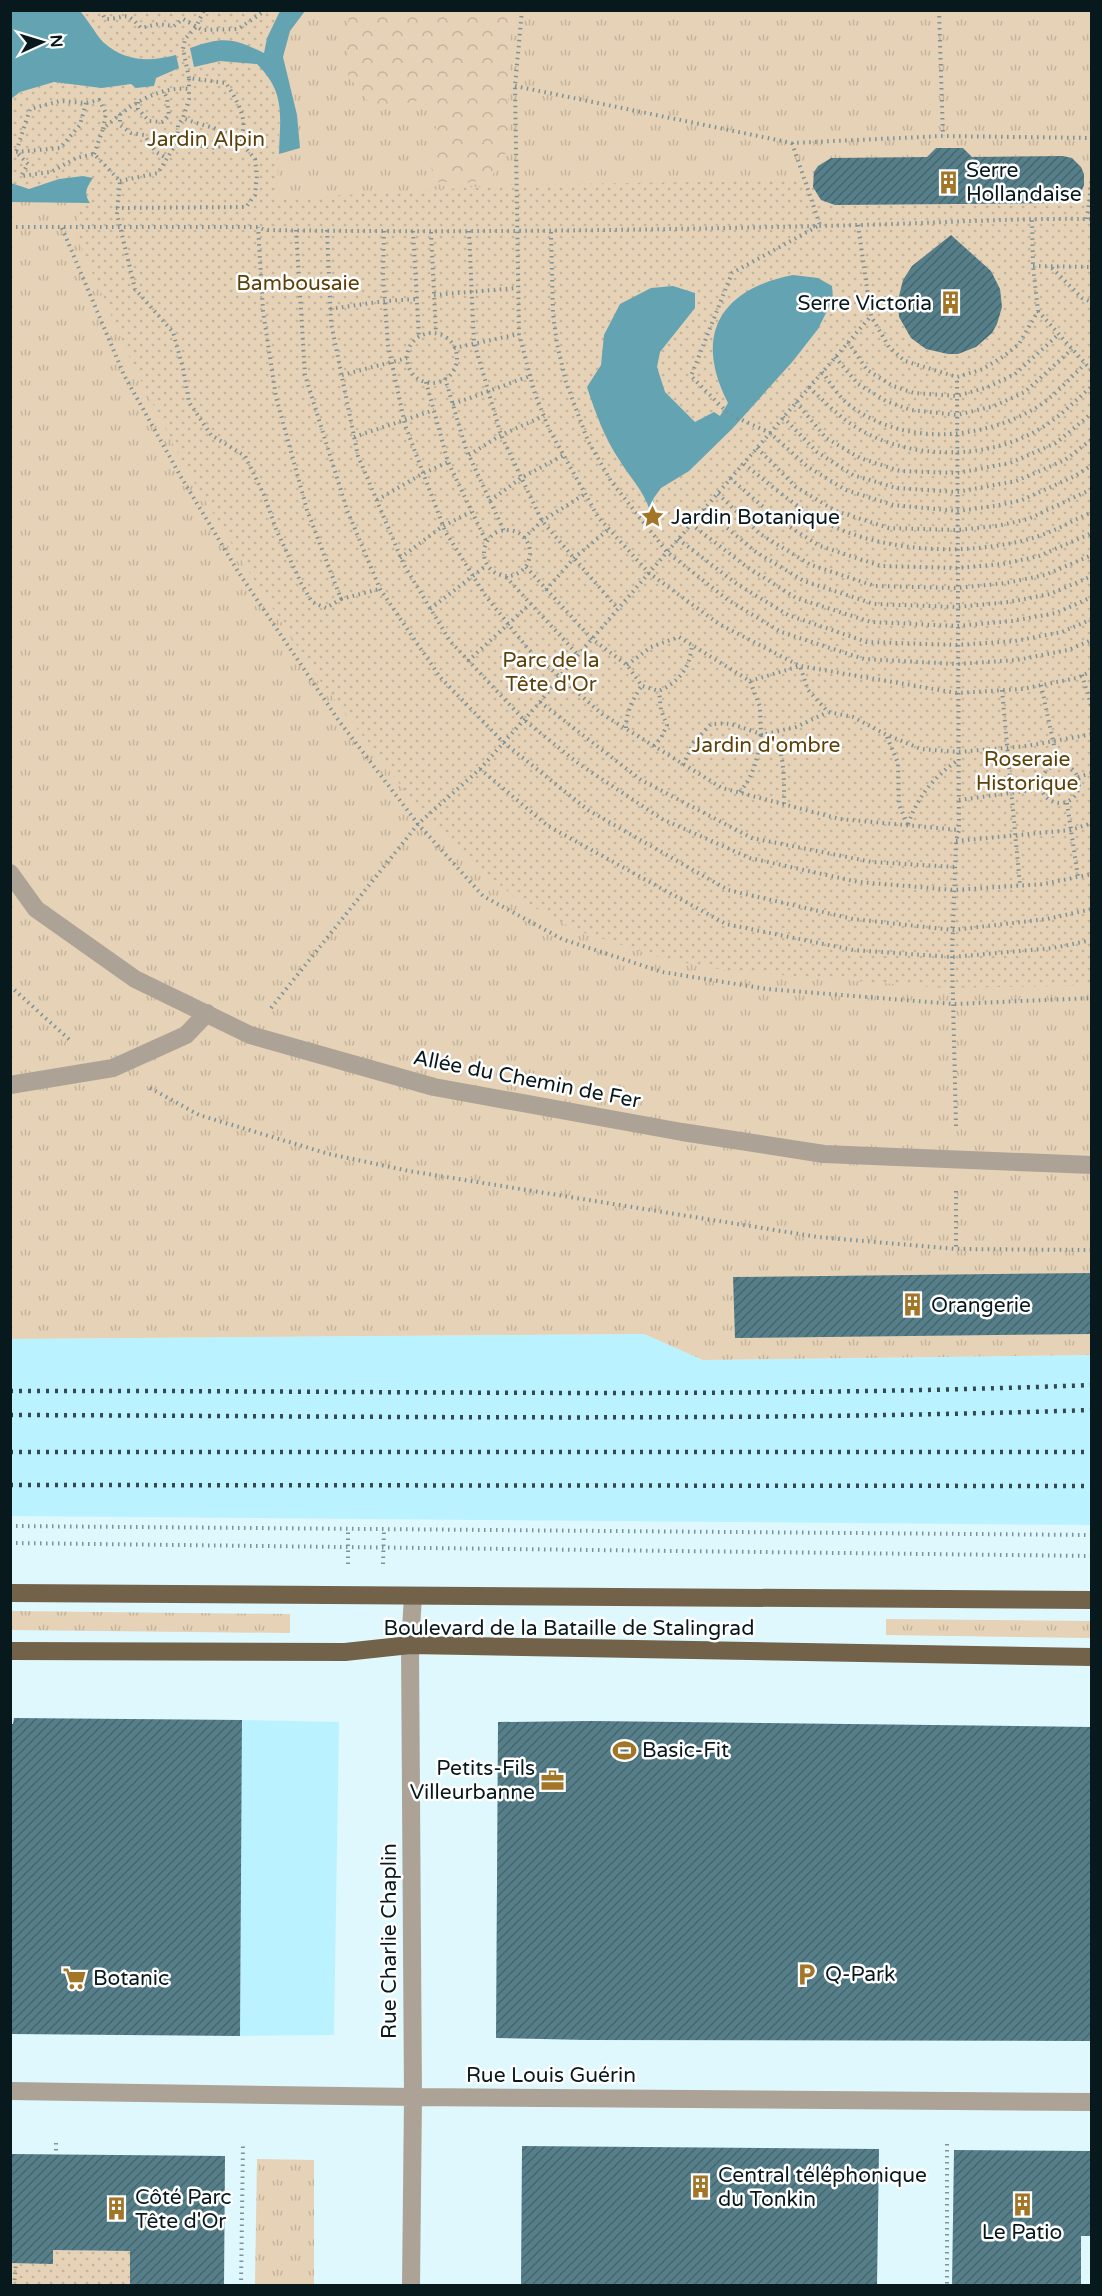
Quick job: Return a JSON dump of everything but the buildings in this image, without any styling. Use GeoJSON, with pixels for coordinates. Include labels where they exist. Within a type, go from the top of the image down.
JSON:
{"type":"FeatureCollection","features":[{"type":"Feature","properties":{"kind":"main road","name":"Boulevard de la Bataille de Stalingrad"},"geometry":{"type":"LineString","coordinates":[[10,1593],[1092,1600]]}},
{"type":"Feature","properties":{"kind":"main road","name":"Boulevard de la Bataille de Stalingrad"},"geometry":{"type":"LineString","coordinates":[[10,1651],[345,1652],[410,1646],[1092,1657]]}},
{"type":"Feature","properties":{"kind":"street","name":"Allée du Chemin de Fer"},"geometry":{"type":"LineString","coordinates":[[10,873],[36,909],[135,979],[250,1035],[434,1087],[671,1130],[824,1154],[1092,1165]]}},
{"type":"Feature","properties":{"kind":"street"},"geometry":{"type":"LineString","coordinates":[[10,1085],[113,1068],[186,1035],[207,1013]]}},
{"type":"Feature","properties":{"kind":"street","name":"Rue Charlie Chaplin"},"geometry":{"type":"LineString","coordinates":[[411,2286],[413,2097],[410,1646],[413,1596]]}},
{"type":"Feature","properties":{"kind":"street","name":"Rue Louis Guérin"},"geometry":{"type":"LineString","coordinates":[[10,2091],[413,2097],[1092,2102]]}},
{"type":"Feature","properties":{"kind":"path"},"geometry":{"type":"LineString","coordinates":[[101,10],[105,19],[130,16],[141,28],[158,24],[174,26],[183,20],[202,30],[238,29],[266,10]]}},
{"type":"Feature","properties":{"kind":"path"},"geometry":{"type":"LineString","coordinates":[[120,181],[158,173],[177,142],[178,125],[183,118],[189,99],[189,78],[183,49],[185,39],[196,27],[204,10]]}},
{"type":"Feature","properties":{"kind":"path"},"geometry":{"type":"LineString","coordinates":[[522,10],[515,86],[519,334],[544,416],[598,517],[649,573],[719,624],[801,666],[957,693],[1041,685],[1092,671]]}},
{"type":"Feature","properties":{"kind":"path"},"geometry":{"type":"LineString","coordinates":[[939,10],[943,136]]}},
{"type":"Feature","properties":{"kind":"path"},"geometry":{"type":"LineString","coordinates":[[177,142],[215,148],[239,140],[243,134],[243,118],[237,99],[226,83],[189,78]]}},
{"type":"Feature","properties":{"kind":"path"},"geometry":{"type":"LineString","coordinates":[[515,86],[792,143],[943,136],[1092,138]]}},
{"type":"Feature","properties":{"kind":"path"},"geometry":{"type":"LineString","coordinates":[[103,129],[138,101],[179,88],[189,89]]}},
{"type":"Feature","properties":{"kind":"path"},"geometry":{"type":"LineString","coordinates":[[138,101],[138,109],[150,121],[162,122],[170,116],[164,92]]}},
{"type":"Feature","properties":{"kind":"path"},"geometry":{"type":"LineString","coordinates":[[16,152],[30,109],[60,101],[86,103],[99,99],[106,113],[94,154]]}},
{"type":"Feature","properties":{"kind":"path"},"geometry":{"type":"LineString","coordinates":[[16,152],[60,148],[80,125],[86,103]]}},
{"type":"Feature","properties":{"kind":"path"},"geometry":{"type":"LineString","coordinates":[[120,114],[120,125],[131,133],[144,135],[156,152],[166,158]]}},
{"type":"Feature","properties":{"kind":"path"},"geometry":{"type":"LineString","coordinates":[[116,208],[246,207],[255,195],[257,175],[255,159],[239,140],[229,132],[201,126],[183,118]]}},
{"type":"Feature","properties":{"kind":"path"},"geometry":{"type":"LineString","coordinates":[[792,143],[820,225]]}},
{"type":"Feature","properties":{"kind":"path"},"geometry":{"type":"LineString","coordinates":[[16,152],[28,164],[21,176],[51,172],[76,159],[94,154]]}},
{"type":"Feature","properties":{"kind":"path"},"geometry":{"type":"LineString","coordinates":[[94,154],[120,181]]}},
{"type":"Feature","properties":{"kind":"path"},"geometry":{"type":"LineString","coordinates":[[10,227],[258,227],[265,230],[550,232],[1089,219],[1092,176]]}},
{"type":"Feature","properties":{"kind":"path"},"geometry":{"type":"LineString","coordinates":[[120,181],[116,208],[135,289],[172,332],[183,368],[189,402],[211,435],[245,456],[264,495],[276,529],[312,602],[326,608],[341,599],[380,589]]}},
{"type":"Feature","properties":{"kind":"path"},"geometry":{"type":"LineString","coordinates":[[858,225],[871,315],[890,347],[905,360],[957,377],[983,369],[1019,344],[1038,311],[1032,219]]}},
{"type":"Feature","properties":{"kind":"path"},"geometry":{"type":"LineString","coordinates":[[820,225],[732,273],[692,376],[729,414],[770,433],[808,467],[846,490],[893,505],[957,511],[1022,500],[1075,476],[1092,465]]}},
{"type":"Feature","properties":{"kind":"path"},"geometry":{"type":"LineString","coordinates":[[258,227],[264,311],[276,397],[307,510],[341,599]]}},
{"type":"Feature","properties":{"kind":"path"},"geometry":{"type":"LineString","coordinates":[[62,228],[124,375],[239,573],[332,711],[418,824],[483,896],[562,939],[662,972],[767,990],[954,1004],[1092,998]]}},
{"type":"Feature","properties":{"kind":"path"},"geometry":{"type":"LineString","coordinates":[[296,230],[305,375],[347,510],[380,589],[440,677],[503,742],[588,810],[728,890],[854,919],[953,930],[1047,920],[1092,909]]}},
{"type":"Feature","properties":{"kind":"path"},"geometry":{"type":"LineString","coordinates":[[327,230],[330,309],[358,456],[400,558],[450,641],[523,719],[579,764],[662,819],[750,858],[858,882],[954,890],[1044,884],[1092,874]]}},
{"type":"Feature","properties":{"kind":"path"},"geometry":{"type":"LineString","coordinates":[[384,231],[383,276],[388,345],[404,420],[443,526],[485,595],[529,650],[602,714],[722,788],[840,819],[959,830]]}},
{"type":"Feature","properties":{"kind":"path"},"geometry":{"type":"LineString","coordinates":[[413,231],[420,337]]}},
{"type":"Feature","properties":{"kind":"path"},"geometry":{"type":"LineString","coordinates":[[469,231],[474,342],[501,435],[542,520],[618,609]]}},
{"type":"Feature","properties":{"kind":"path"},"geometry":{"type":"LineString","coordinates":[[431,232],[436,333]]}},
{"type":"Feature","properties":{"kind":"path"},"geometry":{"type":"LineString","coordinates":[[550,232],[553,314],[557,344],[566,382],[588,441],[611,481],[667,552],[728,600],[781,632],[864,659],[957,664],[1017,660],[1068,650],[1092,640]]}},
{"type":"Feature","properties":{"kind":"path"},"geometry":{"type":"LineString","coordinates":[[1034,266],[1092,267]]}},
{"type":"Feature","properties":{"kind":"path"},"geometry":{"type":"LineString","coordinates":[[1051,267],[1082,298],[1092,302]]}},
{"type":"Feature","properties":{"kind":"path"},"geometry":{"type":"LineString","coordinates":[[434,295],[517,288]]}},
{"type":"Feature","properties":{"kind":"path"},"geometry":{"type":"LineString","coordinates":[[330,309],[385,300],[417,299]]}},
{"type":"Feature","properties":{"kind":"path"},"geometry":{"type":"LineString","coordinates":[[1038,311],[1092,371]]}},
{"type":"Feature","properties":{"kind":"path"},"geometry":{"type":"LineString","coordinates":[[250,1035],[418,824],[480,769],[540,702],[871,315]]}},
{"type":"Feature","properties":{"kind":"path"},"geometry":{"type":"LineString","coordinates":[[428,333],[436,333],[444,336],[454,348],[456,363],[445,378],[426,382],[412,374],[407,358],[408,350],[420,337],[428,333]]}},
{"type":"Feature","properties":{"kind":"path"},"geometry":{"type":"LineString","coordinates":[[454,348],[519,334]]}},
{"type":"Feature","properties":{"kind":"path"},"geometry":{"type":"LineString","coordinates":[[849,342],[867,370],[893,386],[915,393],[957,396],[988,387],[1016,374],[1059,334]]}},
{"type":"Feature","properties":{"kind":"path"},"geometry":{"type":"LineString","coordinates":[[835,357],[858,384],[886,401],[911,410],[957,415],[994,406],[1025,392],[1072,349]]}},
{"type":"Feature","properties":{"kind":"path"},"geometry":{"type":"LineString","coordinates":[[342,375],[407,358]]}},
{"type":"Feature","properties":{"kind":"path"},"geometry":{"type":"LineString","coordinates":[[822,372],[847,403],[877,421],[907,431],[957,435],[999,425],[1035,408],[1085,364]]}},
{"type":"Feature","properties":{"kind":"path"},"geometry":{"type":"LineString","coordinates":[[453,404],[530,376]]}},
{"type":"Feature","properties":{"kind":"path"},"geometry":{"type":"LineString","coordinates":[[956,1249],[952,957],[956,841],[959,830],[957,377]]}},
{"type":"Feature","properties":{"kind":"path"},"geometry":{"type":"LineString","coordinates":[[445,378],[469,455],[504,531]]}},
{"type":"Feature","properties":{"kind":"path"},"geometry":{"type":"LineString","coordinates":[[426,382],[448,462],[487,543]]}},
{"type":"Feature","properties":{"kind":"path"},"geometry":{"type":"LineString","coordinates":[[809,387],[839,416],[870,436],[904,447],[957,454],[1005,444],[1045,425],[1092,386]]}},
{"type":"Feature","properties":{"kind":"path"},"geometry":{"type":"LineString","coordinates":[[796,402],[826,438],[860,458],[900,471],[957,473],[1010,463],[1056,442],[1092,413]]}},
{"type":"Feature","properties":{"kind":"path"},"geometry":{"type":"LineString","coordinates":[[354,437],[434,410]]}},
{"type":"Feature","properties":{"kind":"path"},"geometry":{"type":"LineString","coordinates":[[469,455],[501,435],[544,416]]}},
{"type":"Feature","properties":{"kind":"path"},"geometry":{"type":"LineString","coordinates":[[783,417],[817,452],[852,475],[896,488],[957,492],[1016,481],[1065,460],[1092,440]]}},
{"type":"Feature","properties":{"kind":"path"},"geometry":{"type":"LineString","coordinates":[[757,448],[796,487],[836,511],[889,528],[957,531],[998,526],[1028,519],[1092,489]]}},
{"type":"Feature","properties":{"kind":"path"},"geometry":{"type":"LineString","coordinates":[[490,501],[521,478],[564,455]]}},
{"type":"Feature","properties":{"kind":"path"},"geometry":{"type":"LineString","coordinates":[[377,500],[448,462]]}},
{"type":"Feature","properties":{"kind":"path"},"geometry":{"type":"LineString","coordinates":[[743,463],[788,500],[830,525],[886,543],[957,549],[1034,538],[1092,512]]}},
{"type":"Feature","properties":{"kind":"path"},"geometry":{"type":"LineString","coordinates":[[730,478],[777,519],[820,546],[882,566],[957,568],[1003,564],[1040,556],[1092,534]]}},
{"type":"Feature","properties":{"kind":"path"},"geometry":{"type":"LineString","coordinates":[[524,538],[542,520],[585,494]]}},
{"type":"Feature","properties":{"kind":"path"},"geometry":{"type":"LineString","coordinates":[[718,494],[760,534],[812,565],[875,586],[957,588],[1006,583],[1045,575],[1092,555]]}},
{"type":"Feature","properties":{"kind":"path"},"geometry":{"type":"LineString","coordinates":[[705,509],[756,552],[804,581],[874,604],[957,607],[1009,602],[1050,594],[1092,576]]}},
{"type":"Feature","properties":{"kind":"path"},"geometry":{"type":"LineString","coordinates":[[400,558],[443,526],[471,512]]}},
{"type":"Feature","properties":{"kind":"path"},"geometry":{"type":"LineString","coordinates":[[691,524],[747,567],[796,597],[871,622],[957,626],[1012,621],[1056,612],[1092,597]]}},
{"type":"Feature","properties":{"kind":"path"},"geometry":{"type":"LineString","coordinates":[[546,590],[574,558],[609,529]]}},
{"type":"Feature","properties":{"kind":"path"},"geometry":{"type":"LineString","coordinates":[[504,531],[518,533],[524,538],[530,552],[526,567],[520,572],[506,576],[498,575],[487,565],[484,550],[496,533],[504,531]]}},
{"type":"Feature","properties":{"kind":"path"},"geometry":{"type":"LineString","coordinates":[[678,539],[737,584],[788,615],[867,642],[957,645],[1015,641],[1053,633],[1092,619]]}},
{"type":"Feature","properties":{"kind":"path"},"geometry":{"type":"LineString","coordinates":[[430,609],[487,565]]}},
{"type":"Feature","properties":{"kind":"path"},"geometry":{"type":"LineString","coordinates":[[526,567],[592,639],[627,665],[642,686],[659,691],[675,684],[691,660],[692,645]]}},
{"type":"Feature","properties":{"kind":"path"},"geometry":{"type":"LineString","coordinates":[[506,576],[578,655]]}},
{"type":"Feature","properties":{"kind":"path"},"geometry":{"type":"LineString","coordinates":[[468,661],[530,603]]}},
{"type":"Feature","properties":{"kind":"path"},"geometry":{"type":"LineString","coordinates":[[627,665],[651,647],[679,637],[750,681],[760,707],[761,735],[758,760],[750,780],[739,793]]}},
{"type":"Feature","properties":{"kind":"path"},"geometry":{"type":"LineString","coordinates":[[750,681],[801,666]]}},
{"type":"Feature","properties":{"kind":"path"},"geometry":{"type":"LineString","coordinates":[[801,666],[808,690],[828,712],[853,717],[886,735],[921,749],[958,752],[1092,734]]}},
{"type":"Feature","properties":{"kind":"path"},"geometry":{"type":"LineString","coordinates":[[1082,675],[1092,708]]}},
{"type":"Feature","properties":{"kind":"path"},"geometry":{"type":"LineString","coordinates":[[1041,685],[1058,764]]}},
{"type":"Feature","properties":{"kind":"path"},"geometry":{"type":"LineString","coordinates":[[626,728],[626,719],[634,697],[642,686]]}},
{"type":"Feature","properties":{"kind":"path"},"geometry":{"type":"LineString","coordinates":[[1002,690],[1020,886]]}},
{"type":"Feature","properties":{"kind":"path"},"geometry":{"type":"LineString","coordinates":[[654,746],[667,725],[661,710],[659,691]]}},
{"type":"Feature","properties":{"kind":"path"},"geometry":{"type":"LineString","coordinates":[[540,702],[641,780],[752,838],[872,862],[955,867]]}},
{"type":"Feature","properties":{"kind":"path"},"geometry":{"type":"LineString","coordinates":[[761,735],[796,727],[828,712]]}},
{"type":"Feature","properties":{"kind":"path"},"geometry":{"type":"LineString","coordinates":[[682,765],[694,741],[711,724],[729,724],[772,739],[778,745],[784,783],[784,804]]}},
{"type":"Feature","properties":{"kind":"path"},"geometry":{"type":"LineString","coordinates":[[886,735],[897,763],[899,805],[908,825]]}},
{"type":"Feature","properties":{"kind":"path"},"geometry":{"type":"LineString","coordinates":[[908,825],[915,804],[929,785],[958,759]]}},
{"type":"Feature","properties":{"kind":"path"},"geometry":{"type":"LineString","coordinates":[[1058,764],[1071,768],[1078,777],[1077,795],[1067,803],[1054,803],[1041,789],[1042,776],[1051,766],[1058,764]]}},
{"type":"Feature","properties":{"kind":"path"},"geometry":{"type":"LineString","coordinates":[[480,769],[548,826],[726,924],[853,950],[952,957],[1053,948],[1092,940]]}},
{"type":"Feature","properties":{"kind":"path"},"geometry":{"type":"LineString","coordinates":[[1078,777],[1092,773]]}},
{"type":"Feature","properties":{"kind":"path"},"geometry":{"type":"LineString","coordinates":[[959,800],[1041,789]]}},
{"type":"Feature","properties":{"kind":"path"},"geometry":{"type":"LineString","coordinates":[[1067,803],[1078,877]]}},
{"type":"Feature","properties":{"kind":"path"},"geometry":{"type":"LineString","coordinates":[[956,841],[1071,830],[1092,823]]}},
{"type":"Feature","properties":{"kind":"path"},"geometry":{"type":"LineString","coordinates":[[10,986],[89,1058],[113,1068],[199,1114],[341,1157],[409,1171],[818,1237],[956,1249],[1092,1250]]}},
{"type":"Feature","properties":{"kind":"path"},"geometry":{"type":"LineString","coordinates":[[10,1526],[1092,1535]]}},
{"type":"Feature","properties":{"kind":"path"},"geometry":{"type":"LineString","coordinates":[[348,1529],[348,1571]]}},
{"type":"Feature","properties":{"kind":"path"},"geometry":{"type":"LineString","coordinates":[[10,1543],[1092,1556]]}},
{"type":"Feature","properties":{"kind":"path"},"geometry":{"type":"LineString","coordinates":[[56,2143],[56,2154]]}},
{"type":"Feature","properties":{"kind":"path"},"geometry":{"type":"LineString","coordinates":[[242,2286],[243,2144]]}},
{"type":"Feature","properties":{"kind":"path"},"geometry":{"type":"LineString","coordinates":[[947,2144],[947,2286]]}},
{"type":"Feature","properties":{"kind":"path"},"geometry":{"type":"LineString","coordinates":[[14,2286],[16,2264]]}},
{"type":"Feature","properties":{"kind":"shaded area"},"geometry":{"type":"Polygon","coordinates":[[[11,10],[80,11],[111,49],[138,59],[156,59],[176,55],[179,68],[156,78],[154,86],[136,88],[131,84],[102,88],[54,82],[20,92],[11,99],[11,10]]]}},
{"type":"Feature","properties":{"kind":"shaded area"},"geometry":{"type":"Polygon","coordinates":[[[280,11],[305,11],[290,31],[283,57],[297,115],[300,148],[279,154],[280,116],[277,95],[273,85],[257,64],[220,61],[194,67],[190,48],[228,40],[264,53],[267,38],[280,11]]]}},
{"type":"Feature","properties":{"kind":"shaded area"},"geometry":{"type":"Polygon","coordinates":[[[83,176],[93,178],[87,190],[90,203],[11,202],[11,183],[29,189],[59,179],[83,176]]]}},
{"type":"Feature","properties":{"kind":"shaded area"},"geometry":{"type":"Polygon","coordinates":[[[793,275],[818,278],[832,286],[833,299],[818,329],[793,361],[733,428],[689,471],[661,488],[653,499],[656,513],[651,514],[641,492],[610,444],[587,387],[601,365],[604,335],[620,304],[651,288],[673,286],[695,293],[695,308],[660,352],[657,367],[665,392],[695,422],[714,412],[720,416],[728,403],[718,379],[713,356],[714,336],[720,319],[731,304],[747,291],[793,275]]]}},
{"type":"Feature","properties":{"kind":"shaded area"},"geometry":{"type":"Polygon","coordinates":[[[644,1334],[703,1360],[1091,1355],[1091,1525],[11,1516],[11,1339],[644,1334]]]}},
{"type":"Feature","properties":{"kind":"shaded area"},"geometry":{"type":"Polygon","coordinates":[[[242,1720],[339,1722],[334,2035],[240,2036],[242,1720]]]}},
{"type":"Feature","properties":{"kind":"green space","name":"Parc de la Tête d'Or"},"geometry":{"type":"Polygon","coordinates":[[[10,11],[1091,11],[1091,1355],[703,1360],[644,1334],[11,1339],[10,11]]]}},
{"type":"Feature","properties":{"kind":"green space","name":"Jardin Botanique"},"geometry":{"type":"Polygon","coordinates":[[[80,11],[280,11],[267,38],[264,54],[280,103],[277,199],[510,185],[812,180],[818,166],[831,158],[926,157],[936,148],[972,157],[1063,156],[1078,163],[1085,179],[1092,180],[1091,983],[1061,986],[944,988],[729,971],[665,959],[578,931],[513,896],[433,827],[318,678],[245,566],[185,467],[134,367],[77,238],[79,204],[89,203],[83,176],[59,179],[29,189],[11,183],[10,99],[25,90],[40,85],[112,86],[128,84],[146,76],[175,55],[147,59],[129,57],[120,53],[103,41],[80,11]]]}},
{"type":"Feature","properties":{"kind":"green space"},"geometry":{"type":"Polygon","coordinates":[[[351,11],[512,11],[508,82],[509,148],[490,179],[467,183],[436,182],[430,164],[439,107],[425,99],[375,110],[348,75],[346,30],[351,11]]]}},
{"type":"Feature","properties":{"kind":"green space"},"geometry":{"type":"Polygon","coordinates":[[[11,1611],[290,1614],[290,1633],[11,1630],[11,1611]]]}},
{"type":"Feature","properties":{"kind":"green space"},"geometry":{"type":"Polygon","coordinates":[[[886,1619],[1091,1621],[1091,1638],[886,1635],[886,1619]]]}},
{"type":"Feature","properties":{"kind":"green space"},"geometry":{"type":"Polygon","coordinates":[[[257,2159],[314,2160],[314,2285],[255,2285],[257,2159]]]}},
{"type":"Feature","properties":{"kind":"green space"},"geometry":{"type":"Polygon","coordinates":[[[11,2249],[130,2251],[130,2285],[11,2286],[11,2249]]]}},
{"type":"Feature","properties":{"kind":"railway"},"geometry":{"type":"LineString","coordinates":[[10,1391],[686,1393],[1092,1385]]}},
{"type":"Feature","properties":{"kind":"railway"},"geometry":{"type":"LineString","coordinates":[[10,1415],[686,1417],[1092,1410]]}},
{"type":"Feature","properties":{"kind":"railway"},"geometry":{"type":"LineString","coordinates":[[10,1452],[1092,1452]]}},
{"type":"Feature","properties":{"kind":"railway"},"geometry":{"type":"LineString","coordinates":[[10,1485],[1092,1486]]}},
{"type":"Feature","properties":{"kind":"place","name":"Serre Hollandaise"},"geometry":{"type":"Point","coordinates":[948,182]}},
{"type":"Feature","properties":{"kind":"place","name":"Serre Victoria"},"geometry":{"type":"Point","coordinates":[950,303]}},
{"type":"Feature","properties":{"kind":"place","name":"Jardin Botanique"},"geometry":{"type":"Point","coordinates":[653,517]}},
{"type":"Feature","properties":{"kind":"place","name":"Orangerie"},"geometry":{"type":"Point","coordinates":[913,1305]}},
{"type":"Feature","properties":{"kind":"place","name":"Basic-Fit"},"geometry":{"type":"Point","coordinates":[624,1750]}},
{"type":"Feature","properties":{"kind":"place","name":"Petits-Fils Villeurbanne"},"geometry":{"type":"Point","coordinates":[553,1780]}},
{"type":"Feature","properties":{"kind":"place","name":"Q-Park"},"geometry":{"type":"Point","coordinates":[807,1974]}},
{"type":"Feature","properties":{"kind":"place","name":"Botanic"},"geometry":{"type":"Point","coordinates":[75,1978]}},
{"type":"Feature","properties":{"kind":"place","name":"Central téléphonique du Tonkin"},"geometry":{"type":"Point","coordinates":[700,2187]}},
{"type":"Feature","properties":{"kind":"place","name":"Le Patio"},"geometry":{"type":"Point","coordinates":[1022,2204]}},
{"type":"Feature","properties":{"kind":"place","name":"Côté Parc Tête d'Or"},"geometry":{"type":"Point","coordinates":[117,2209]}},
{"type":"Feature","properties":{"kind":"park label","name":"Jardin Alpin"},"geometry":{"type":"Point","coordinates":[206,139]}},
{"type":"Feature","properties":{"kind":"park label","name":"Bambousaie"},"geometry":{"type":"Point","coordinates":[298,283]}},
{"type":"Feature","properties":{"kind":"park label","name":"Jardin d'ombre"},"geometry":{"type":"Point","coordinates":[766,745]}},
{"type":"Feature","properties":{"kind":"park label","name":"Roseraie Historique"},"geometry":{"type":"Point","coordinates":[1027,771]}}]}
